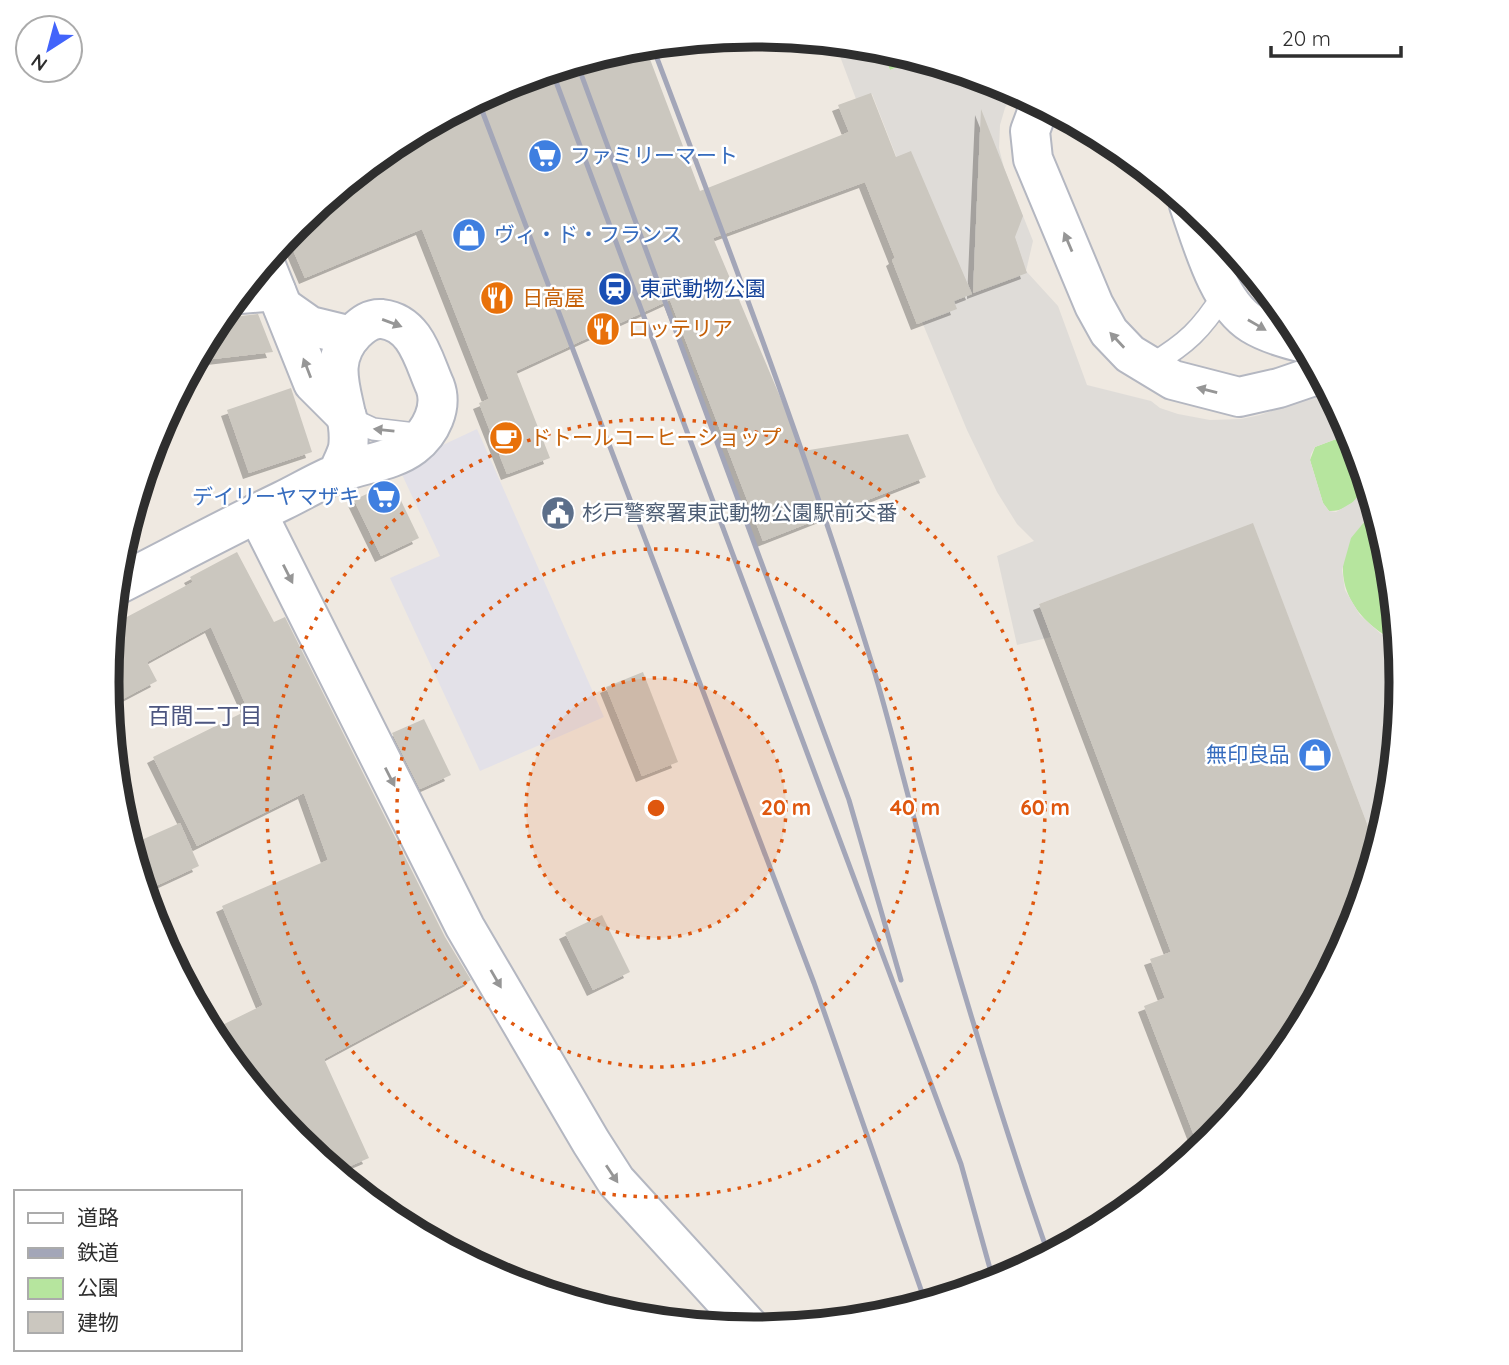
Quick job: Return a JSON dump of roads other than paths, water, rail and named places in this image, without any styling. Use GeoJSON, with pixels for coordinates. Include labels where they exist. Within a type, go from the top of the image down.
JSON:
{"type":"FeatureCollection","features":[{"type":"Feature","properties":{"kind":"street"},"geometry":{"type":"LineString","coordinates":[[1036,114],[1030,131],[1033,159],[1094,305],[1109,332],[1130,354],[1173,380],[1239,397],[1311,377]]}},
{"type":"Feature","properties":{"kind":"street"},"geometry":{"type":"LineString","coordinates":[[1198,227],[1224,294],[1251,324],[1289,339]]}},
{"type":"Feature","properties":{"kind":"street"},"geometry":{"type":"LineString","coordinates":[[266,289],[310,326],[351,336]]}},
{"type":"Feature","properties":{"kind":"street"},"geometry":{"type":"LineString","coordinates":[[266,289],[313,383],[347,417]]}},
{"type":"Feature","properties":{"kind":"street"},"geometry":{"type":"LineString","coordinates":[[128,579],[338,473],[391,458],[413,446],[424,435],[438,410],[439,397],[414,338],[404,327],[389,320],[376,318],[362,325],[351,336],[338,360],[337,376],[347,417],[348,449],[338,473]]}},
{"type":"Feature","properties":{"kind":"street"},"geometry":{"type":"LineString","coordinates":[[257,513],[465,927],[591,1142],[616,1181],[740,1317]]}},
{"type":"Feature","properties":{"kind":"lane"},"geometry":{"type":"LineString","coordinates":[[1151,365],[1184,345],[1210,316],[1224,294]]}},
{"type":"Feature","properties":{"kind":"lane"},"geometry":{"type":"LineString","coordinates":[[347,417],[373,429],[424,435]]}},
{"type":"Feature","properties":{"kind":"railway"},"geometry":{"type":"LineString","coordinates":[[656,55],[767,354],[848,588],[880,691],[969,1008],[1046,1246]]}},
{"type":"Feature","properties":{"kind":"railway"},"geometry":{"type":"LineString","coordinates":[[580,72],[849,800],[901,980]]}},
{"type":"Feature","properties":{"kind":"railway"},"geometry":{"type":"LineString","coordinates":[[555,79],[961,1164],[991,1272]]}},
{"type":"Feature","properties":{"kind":"railway"},"geometry":{"type":"LineString","coordinates":[[482,110],[814,983],[923,1295]]}},
{"type":"Feature","properties":{"kind":"place","name":"ファミリーマート"},"geometry":{"type":"Point","coordinates":[545,156]}},
{"type":"Feature","properties":{"kind":"place","name":"ヴィ・ド・フランス"},"geometry":{"type":"Point","coordinates":[469,235]}},
{"type":"Feature","properties":{"kind":"place","name":"東武動物公園"},"geometry":{"type":"Point","coordinates":[615,289]}},
{"type":"Feature","properties":{"kind":"place","name":"日高屋"},"geometry":{"type":"Point","coordinates":[497,298]}},
{"type":"Feature","properties":{"kind":"place","name":"ロッテリア"},"geometry":{"type":"Point","coordinates":[603,329]}},
{"type":"Feature","properties":{"kind":"place","name":"ドトールコーヒーショップ"},"geometry":{"type":"Point","coordinates":[506,438]}},
{"type":"Feature","properties":{"kind":"place","name":"デイリーヤマザキ"},"geometry":{"type":"Point","coordinates":[384,497]}},
{"type":"Feature","properties":{"kind":"place","name":"杉戸警察署東武動物公園駅前交番"},"geometry":{"type":"Point","coordinates":[558,513]}},
{"type":"Feature","properties":{"kind":"place","name":"無印良品"},"geometry":{"type":"Point","coordinates":[1315,755]}},
{"type":"Feature","properties":{"kind":"district","name":"百間二丁目"},"geometry":{"type":"Point","coordinates":[205,716]}}]}
